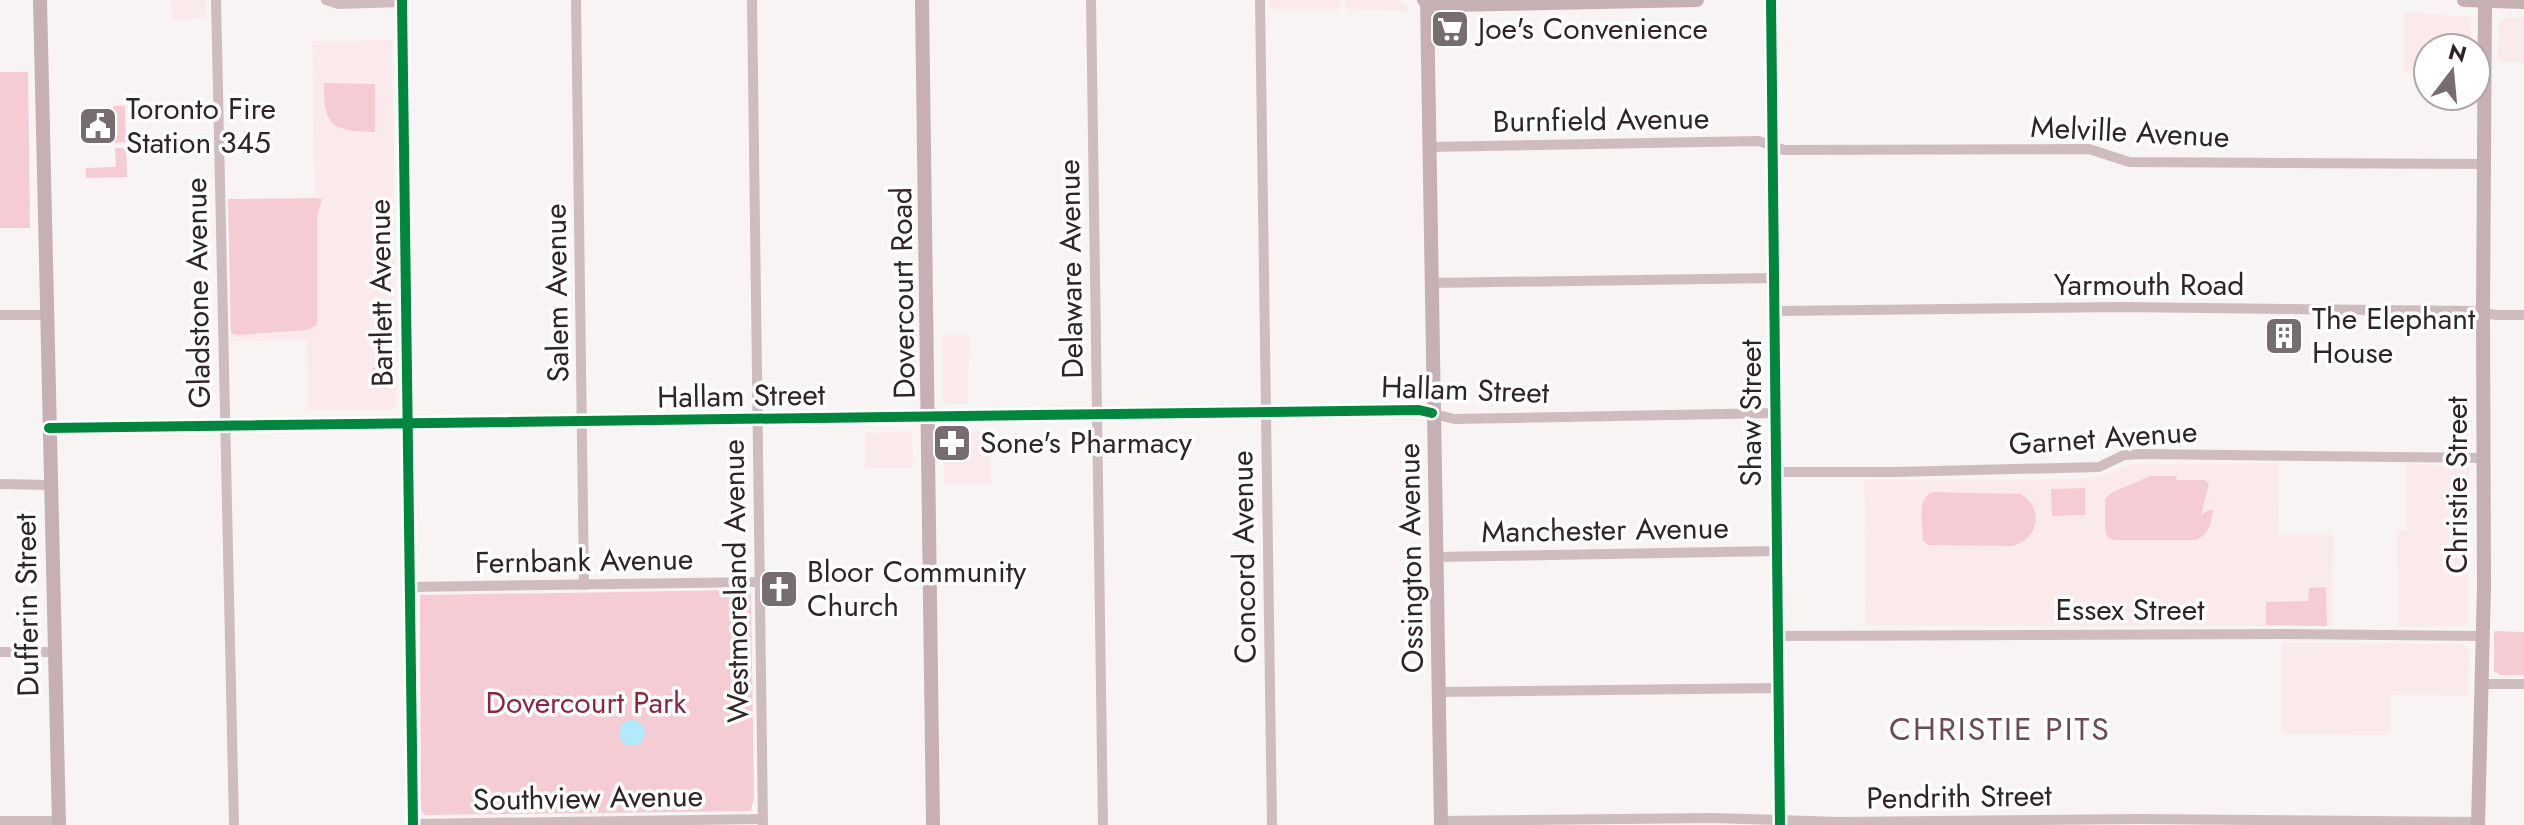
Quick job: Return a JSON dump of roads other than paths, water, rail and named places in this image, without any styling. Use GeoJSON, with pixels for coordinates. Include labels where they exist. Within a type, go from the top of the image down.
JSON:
{"type":"FeatureCollection","features":[{"type":"Feature","properties":{"kind":"street","name":"Dufferin Street"},"geometry":{"type":"LineString","coordinates":[[40,0],[59,823]]}},
{"type":"Feature","properties":{"kind":"street","name":"Gladstone Avenue"},"geometry":{"type":"LineString","coordinates":[[216,0],[234,825]]}},
{"type":"Feature","properties":{"kind":"street"},"geometry":{"type":"LineString","coordinates":[[326,0],[338,4],[402,1]]}},
{"type":"Feature","properties":{"kind":"street","name":"Salem Avenue"},"geometry":{"type":"LineString","coordinates":[[576,0],[584,585]]}},
{"type":"Feature","properties":{"kind":"street","name":"Westmoreland Avenue"},"geometry":{"type":"LineString","coordinates":[[752,0],[763,822]]}},
{"type":"Feature","properties":{"kind":"street","name":"Dovercourt Road"},"geometry":{"type":"LineString","coordinates":[[922,0],[933,825]]}},
{"type":"Feature","properties":{"kind":"street","name":"Delaware Avenue"},"geometry":{"type":"LineString","coordinates":[[1091,0],[1103,825]]}},
{"type":"Feature","properties":{"kind":"street","name":"Concord Avenue"},"geometry":{"type":"LineString","coordinates":[[1260,0],[1272,825]]}},
{"type":"Feature","properties":{"kind":"street"},"geometry":{"type":"LineString","coordinates":[[1426,1],[1437,5],[1478,5],[1697,0]]}},
{"type":"Feature","properties":{"kind":"street","name":"Shaw Street"},"geometry":{"type":"LineString","coordinates":[[1771,0],[1778,636]]}},
{"type":"Feature","properties":{"kind":"street"},"geometry":{"type":"LineString","coordinates":[[2464,0],[2524,2]]}},
{"type":"Feature","properties":{"kind":"street","name":"Christie Street"},"geometry":{"type":"LineString","coordinates":[[2478,824],[2484,587],[2485,0]]}},
{"type":"Feature","properties":{"kind":"street","name":"Bartlett Avenue"},"geometry":{"type":"LineString","coordinates":[[402,1],[413,825]]}},
{"type":"Feature","properties":{"kind":"street","name":"Ossington Avenue"},"geometry":{"type":"LineString","coordinates":[[1426,1],[1440,823]]}},
{"type":"Feature","properties":{"kind":"street","name":"Burnfield Avenue"},"geometry":{"type":"LineString","coordinates":[[1430,147],[1759,141],[1772,148]]}},
{"type":"Feature","properties":{"kind":"street","name":"Melville Avenue"},"geometry":{"type":"LineString","coordinates":[[1772,148],[2089,149],[2129,162],[2485,164]]}},
{"type":"Feature","properties":{"kind":"street"},"geometry":{"type":"LineString","coordinates":[[1431,283],[1774,278]]}},
{"type":"Feature","properties":{"kind":"street","name":"Yarmouth Road"},"geometry":{"type":"LineString","coordinates":[[1774,311],[2135,307],[2524,315]]}},
{"type":"Feature","properties":{"kind":"street"},"geometry":{"type":"LineString","coordinates":[[0,315],[47,315]]}},
{"type":"Feature","properties":{"kind":"street","name":"Hallam Street"},"geometry":{"type":"LineString","coordinates":[[49,428],[1419,410],[1454,419],[1775,413]]}},
{"type":"Feature","properties":{"kind":"street","name":"Garnet Avenue"},"geometry":{"type":"LineString","coordinates":[[1775,472],[2099,467],[2124,455],[2142,454],[2483,458]]}},
{"type":"Feature","properties":{"kind":"street"},"geometry":{"type":"LineString","coordinates":[[0,484],[50,485]]}},
{"type":"Feature","properties":{"kind":"street","name":"Manchester Avenue"},"geometry":{"type":"LineString","coordinates":[[1435,557],[1776,551]]}},
{"type":"Feature","properties":{"kind":"street","name":"Fernbank Avenue"},"geometry":{"type":"LineString","coordinates":[[410,587],[759,582]]}},
{"type":"Feature","properties":{"kind":"street","name":"Essex Street"},"geometry":{"type":"LineString","coordinates":[[1778,636],[2481,636]]}},
{"type":"Feature","properties":{"kind":"street"},"geometry":{"type":"LineString","coordinates":[[0,652],[55,652]]}},
{"type":"Feature","properties":{"kind":"street"},"geometry":{"type":"LineString","coordinates":[[2480,684],[2524,684]]}},
{"type":"Feature","properties":{"kind":"street"},"geometry":{"type":"LineString","coordinates":[[1437,692],[1778,688],[1780,823]]}},
{"type":"Feature","properties":{"kind":"street","name":"Pendrith Street"},"geometry":{"type":"LineString","coordinates":[[1440,823],[1763,818],[1780,823],[2139,819],[2478,824]]}},
{"type":"Feature","properties":{"kind":"street"},"geometry":{"type":"LineString","coordinates":[[0,821],[59,823]]}},
{"type":"Feature","properties":{"kind":"street","name":"Southview Avenue"},"geometry":{"type":"LineString","coordinates":[[413,825],[763,822]]}},
{"type":"Feature","properties":{"kind":"water"},"geometry":{"type":"Polygon","coordinates":[[[632,720],[641,724],[645,733],[641,742],[632,746],[623,742],[619,733],[623,724],[632,720]]]}},
{"type":"Feature","properties":{"kind":"place","name":"Joe's Convenience"},"geometry":{"type":"Point","coordinates":[1450,29]}},
{"type":"Feature","properties":{"kind":"place","name":"Toronto Fire Station 345"},"geometry":{"type":"Point","coordinates":[98,126]}},
{"type":"Feature","properties":{"kind":"place","name":"The Elephant House"},"geometry":{"type":"Point","coordinates":[2284,336]}},
{"type":"Feature","properties":{"kind":"place","name":"Sone's Pharmacy"},"geometry":{"type":"Point","coordinates":[952,443]}},
{"type":"Feature","properties":{"kind":"place","name":"Bloor Community Church"},"geometry":{"type":"Point","coordinates":[779,589]}},
{"type":"Feature","properties":{"kind":"district","name":"CHRISTIE PITS"},"geometry":{"type":"Point","coordinates":[2000,729]}},
{"type":"Feature","properties":{"kind":"park label","name":"Dovercourt Park"},"geometry":{"type":"Point","coordinates":[586,703]}}]}
